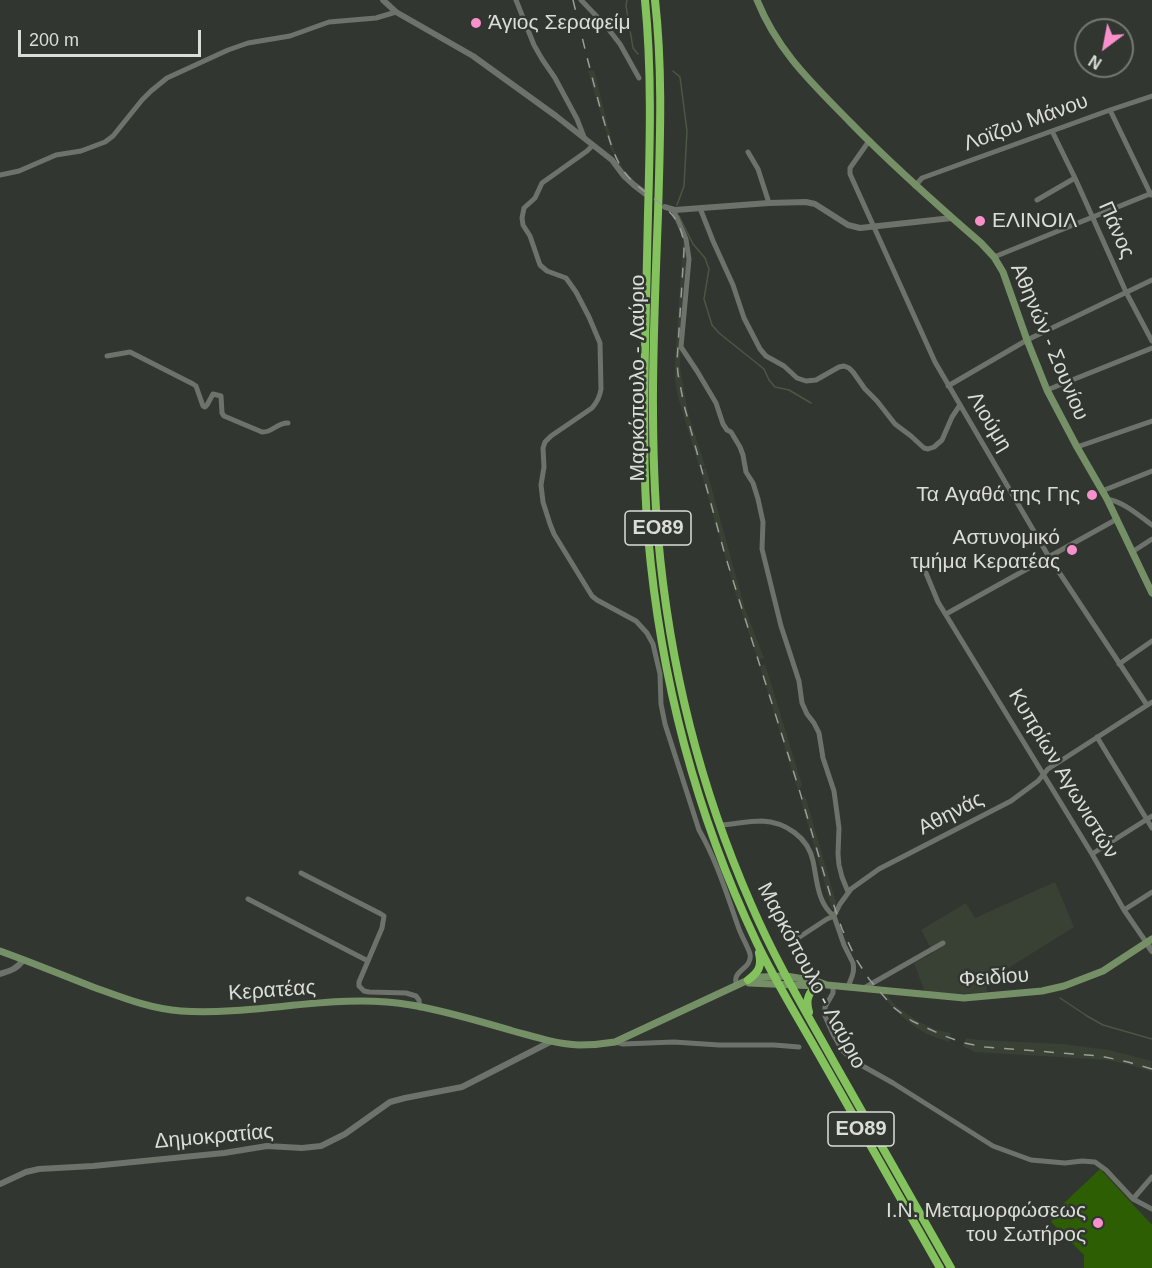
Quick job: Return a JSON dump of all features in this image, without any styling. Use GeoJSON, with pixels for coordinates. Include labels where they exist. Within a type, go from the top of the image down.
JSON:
{"type":"FeatureCollection","features":[{"type":"Feature","properties":{"kind":"highway","name":"Μαρκόπουλο - Λαύριο"},"geometry":{"type":"LineString","coordinates":[[645,0],[651,102],[658,537],[680,684],[697,754],[720,825],[751,905],[791,986],[951,1268]]}},
{"type":"Feature","properties":{"kind":"highway","name":"Μαρκόπουλο - Λαύριο"},"geometry":{"type":"LineString","coordinates":[[652,191],[661,103],[655,0]]}},
{"type":"Feature","properties":{"kind":"highway","name":"Μαρκόπουλο - Λαύριο"},"geometry":{"type":"LineString","coordinates":[[653,217],[644,386],[648,536],[659,625],[677,719],[698,794],[757,944],[940,1268]]}},
{"type":"Feature","properties":{"kind":"highway"},"geometry":{"type":"LineString","coordinates":[[748,980],[758,971],[761,963],[757,944]]}},
{"type":"Feature","properties":{"kind":"highway"},"geometry":{"type":"LineString","coordinates":[[811,1022],[807,1004],[810,993],[815,987]]}},
{"type":"Feature","properties":{"kind":"main road","name":"Αθηνών - Σουνίου"},"geometry":{"type":"LineString","coordinates":[[757,0],[776,38],[792,61],[915,186],[994,257],[1003,272],[1047,390],[1107,499],[1152,593]]}},
{"type":"Feature","properties":{"kind":"main road","name":"Φειδίου"},"geometry":{"type":"LineString","coordinates":[[830,985],[964,998],[1042,991],[1064,986],[1103,971],[1149,940]]}},
{"type":"Feature","properties":{"kind":"main road","name":"Κερατέας"},"geometry":{"type":"LineString","coordinates":[[0,951],[117,996],[174,1010],[219,1011],[379,1002],[413,1006],[467,1018],[552,1041],[587,1045],[615,1042],[748,980],[786,976]]}},
{"type":"Feature","properties":{"kind":"main road"},"geometry":{"type":"LineString","coordinates":[[786,976],[830,985]]}},
{"type":"Feature","properties":{"kind":"main road"},"geometry":{"type":"LineString","coordinates":[[736,985],[756,983],[815,987],[830,985]]}},
{"type":"Feature","properties":{"kind":"street"},"geometry":{"type":"LineString","coordinates":[[383,0],[396,12],[473,56],[593,144],[612,160],[634,185],[652,191]]}},
{"type":"Feature","properties":{"kind":"street"},"geometry":{"type":"LineString","coordinates":[[516,0],[534,45],[577,119],[584,139]]}},
{"type":"Feature","properties":{"kind":"street"},"geometry":{"type":"LineString","coordinates":[[581,0],[620,44],[639,78]]}},
{"type":"Feature","properties":{"kind":"street"},"geometry":{"type":"LineString","coordinates":[[0,175],[19,171],[56,155],[81,151],[105,142],[113,136],[142,100],[167,78],[228,50],[248,43],[290,36],[329,22],[376,18],[396,12]]}},
{"type":"Feature","properties":{"kind":"street","name":"Λοϊζου Μάνου"},"geometry":{"type":"LineString","coordinates":[[915,186],[922,178],[1152,96]]}},
{"type":"Feature","properties":{"kind":"street"},"geometry":{"type":"LineString","coordinates":[[994,257],[1151,194],[1110,110]]}},
{"type":"Feature","properties":{"kind":"street","name":"Πάνος"},"geometry":{"type":"LineString","coordinates":[[1052,131],[1126,292],[1152,341]]}},
{"type":"Feature","properties":{"kind":"street","name":"Λιούμη"},"geometry":{"type":"LineString","coordinates":[[869,141],[850,168],[850,174],[935,362],[1049,557],[1119,664],[1149,704]]}},
{"type":"Feature","properties":{"kind":"street"},"geometry":{"type":"LineString","coordinates":[[593,144],[587,151],[542,183],[535,198],[522,212],[523,225],[530,236],[540,266],[570,282],[583,304],[600,343],[601,389],[597,402],[545,442],[541,484],[543,502],[554,534],[588,590],[597,600],[636,621],[653,644],[659,664],[661,704],[665,724],[699,830],[708,845],[749,952],[749,962],[735,976],[736,985]]}},
{"type":"Feature","properties":{"kind":"street"},"geometry":{"type":"LineString","coordinates":[[748,152],[758,169],[769,202]]}},
{"type":"Feature","properties":{"kind":"street"},"geometry":{"type":"LineString","coordinates":[[1037,200],[1075,178]]}},
{"type":"Feature","properties":{"kind":"street"},"geometry":{"type":"LineString","coordinates":[[665,207],[673,209],[769,202],[806,202],[814,204],[848,225],[860,228],[952,218]]}},
{"type":"Feature","properties":{"kind":"street"},"geometry":{"type":"LineString","coordinates":[[700,208],[734,285],[744,318],[766,356],[784,366],[797,378],[806,381],[816,380],[839,367],[849,368],[895,424],[922,447],[928,449],[942,440],[960,405]]}},
{"type":"Feature","properties":{"kind":"street"},"geometry":{"type":"LineString","coordinates":[[673,209],[686,239],[689,259],[681,347],[716,403],[723,424],[740,447],[746,472],[759,499],[763,522],[762,549],[781,626],[799,681],[802,703],[819,734],[823,758],[834,792],[839,828],[839,865],[848,892]]}},
{"type":"Feature","properties":{"kind":"street"},"geometry":{"type":"LineString","coordinates":[[948,386],[1027,340],[1152,280]]}},
{"type":"Feature","properties":{"kind":"street"},"geometry":{"type":"LineString","coordinates":[[1047,390],[1152,348]]}},
{"type":"Feature","properties":{"kind":"street"},"geometry":{"type":"LineString","coordinates":[[107,356],[130,352],[193,384],[202,406],[207,405],[213,394],[218,394],[222,399],[224,416],[262,432],[271,430],[282,423],[288,423]]}},
{"type":"Feature","properties":{"kind":"street"},"geometry":{"type":"LineString","coordinates":[[1077,447],[1152,421]]}},
{"type":"Feature","properties":{"kind":"street"},"geometry":{"type":"LineString","coordinates":[[1102,491],[1152,471]]}},
{"type":"Feature","properties":{"kind":"street"},"geometry":{"type":"LineString","coordinates":[[1107,499],[1122,504],[1152,525]]}},
{"type":"Feature","properties":{"kind":"street"},"geometry":{"type":"LineString","coordinates":[[946,614],[1117,519]]}},
{"type":"Feature","properties":{"kind":"street"},"geometry":{"type":"LineString","coordinates":[[1132,552],[1152,539]]}},
{"type":"Feature","properties":{"kind":"street","name":"Κυπρίων Αγωνιστών"},"geometry":{"type":"LineString","coordinates":[[926,573],[938,602],[1124,910],[1149,940],[1152,951]]}},
{"type":"Feature","properties":{"kind":"street"},"geometry":{"type":"LineString","coordinates":[[1119,664],[1152,641]]}},
{"type":"Feature","properties":{"kind":"street","name":"Αθηνάς"},"geometry":{"type":"LineString","coordinates":[[834,916],[848,892],[879,869],[1011,801],[1038,782],[1048,769],[1149,704]]}},
{"type":"Feature","properties":{"kind":"street"},"geometry":{"type":"LineString","coordinates":[[1097,737],[1149,817],[1152,828]]}},
{"type":"Feature","properties":{"kind":"street"},"geometry":{"type":"LineString","coordinates":[[1092,854],[1149,817]]}},
{"type":"Feature","properties":{"kind":"street"},"geometry":{"type":"LineString","coordinates":[[720,825],[762,821],[796,832],[811,854],[817,886],[827,909],[834,916],[853,963],[853,976],[848,987]]}},
{"type":"Feature","properties":{"kind":"street"},"geometry":{"type":"LineString","coordinates":[[301,873],[384,916],[382,928],[359,982],[361,989],[369,992],[412,994],[419,1000],[420,1008]]}},
{"type":"Feature","properties":{"kind":"street"},"geometry":{"type":"LineString","coordinates":[[1124,910],[1152,892]]}},
{"type":"Feature","properties":{"kind":"street"},"geometry":{"type":"LineString","coordinates":[[248,899],[368,961]]}},
{"type":"Feature","properties":{"kind":"street"},"geometry":{"type":"LineString","coordinates":[[798,938],[827,918],[834,916]]}},
{"type":"Feature","properties":{"kind":"street"},"geometry":{"type":"LineString","coordinates":[[863,989],[944,942]]}},
{"type":"Feature","properties":{"kind":"street"},"geometry":{"type":"LineString","coordinates":[[0,974],[20,966],[23,960]]}},
{"type":"Feature","properties":{"kind":"street"},"geometry":{"type":"LineString","coordinates":[[830,985],[833,993],[825,1007],[825,1016],[842,1050],[852,1060],[993,1146],[1031,1160],[1065,1163],[1095,1162],[1106,1170],[1133,1199],[1152,1209]]}},
{"type":"Feature","properties":{"kind":"street","name":"Δημοκρατίας"},"geometry":{"type":"LineString","coordinates":[[0,1184],[26,1172],[39,1169],[204,1155],[267,1146],[302,1148],[321,1146],[345,1134],[390,1102],[462,1087],[552,1041]]}},
{"type":"Feature","properties":{"kind":"street"},"geometry":{"type":"LineString","coordinates":[[615,1042],[623,1044],[674,1042],[719,1045],[762,1044],[799,1047]]}},
{"type":"Feature","properties":{"kind":"street"},"geometry":{"type":"LineString","coordinates":[[1133,1199],[1152,1177]]}},
{"type":"Feature","properties":{"kind":"shaded area"},"geometry":{"type":"Polygon","coordinates":[[[594,70],[614,150],[624,170],[648,193],[626,174],[611,149],[588,71],[594,70]]]}},
{"type":"Feature","properties":{"kind":"shaded area"},"geometry":{"type":"Polygon","coordinates":[[[683,242],[686,266],[680,367],[688,413],[705,466],[699,466],[675,380],[683,242]]]}},
{"type":"Feature","properties":{"kind":"shaded area"},"geometry":{"type":"Polygon","coordinates":[[[706,468],[745,609],[764,658],[758,660],[735,592],[700,469],[706,468]]]}},
{"type":"Feature","properties":{"kind":"shaded area"},"geometry":{"type":"Polygon","coordinates":[[[765,664],[802,785],[798,791],[760,667],[765,664]]]}},
{"type":"Feature","properties":{"kind":"shaded area"},"geometry":{"type":"Polygon","coordinates":[[[805,795],[837,906],[834,909],[832,909],[801,801],[805,795]]]}},
{"type":"Feature","properties":{"kind":"shaded area"},"geometry":{"type":"Polygon","coordinates":[[[1055,882],[1074,927],[986,982],[987,992],[964,994],[925,992],[914,963],[933,953],[921,930],[966,903],[975,918],[1055,882]]]}},
{"type":"Feature","properties":{"kind":"shaded area"},"geometry":{"type":"Polygon","coordinates":[[[880,994],[886,994],[897,1007],[919,1022],[951,1033],[949,1042],[927,1034],[914,1026],[880,994]]]}},
{"type":"Feature","properties":{"kind":"shaded area"},"geometry":{"type":"Polygon","coordinates":[[[966,1038],[1063,1044],[1109,1050],[1151,1061],[1152,1072],[1108,1060],[974,1052],[963,1046],[966,1038]]]}},
{"type":"Feature","properties":{"kind":"green space"},"geometry":{"type":"Polygon","coordinates":[[[1100,1169],[1152,1225],[1152,1268],[1084,1268],[1084,1255],[1051,1222],[1062,1205],[1100,1169]]]}},
{"type":"Feature","properties":{"kind":"waterway"},"geometry":{"type":"LineString","coordinates":[[627,0],[633,48],[638,54]]}},
{"type":"Feature","properties":{"kind":"waterway"},"geometry":{"type":"LineString","coordinates":[[673,71],[680,77],[687,131],[684,186],[677,205]]}},
{"type":"Feature","properties":{"kind":"waterway"},"geometry":{"type":"LineString","coordinates":[[679,216],[693,244],[705,258],[709,269],[704,299],[712,325],[764,369],[775,387],[789,390],[811,403]]}},
{"type":"Feature","properties":{"kind":"waterway"},"geometry":{"type":"LineString","coordinates":[[1060,998],[1103,1025],[1152,1039]]}},
{"type":"Feature","properties":{"kind":"railway"},"geometry":{"type":"LineString","coordinates":[[573,0],[601,111],[621,167],[640,188],[670,212],[682,235],[684,251],[677,362],[684,405],[725,555],[830,894],[842,929],[856,959],[869,979],[893,1007],[912,1021],[942,1035],[985,1047],[1100,1056],[1152,1069]]}},
{"type":"Feature","properties":{"kind":"place","name":"Άγιος Σεραφείμ"},"geometry":{"type":"Point","coordinates":[476,23]}},
{"type":"Feature","properties":{"kind":"place","name":"ΕΛΙΝΟΙΛ"},"geometry":{"type":"Point","coordinates":[980,221]}},
{"type":"Feature","properties":{"kind":"place","name":"Τα Αγαθά της Γης"},"geometry":{"type":"Point","coordinates":[1092,495]}},
{"type":"Feature","properties":{"kind":"place","name":"Αστυνομικό τμήμα Κερατέας"},"geometry":{"type":"Point","coordinates":[1072,550]}},
{"type":"Feature","properties":{"kind":"place","name":"Ι.Ν. Μεταμορφώσεως του Σωτήρος"},"geometry":{"type":"Point","coordinates":[1098,1223]}}]}
